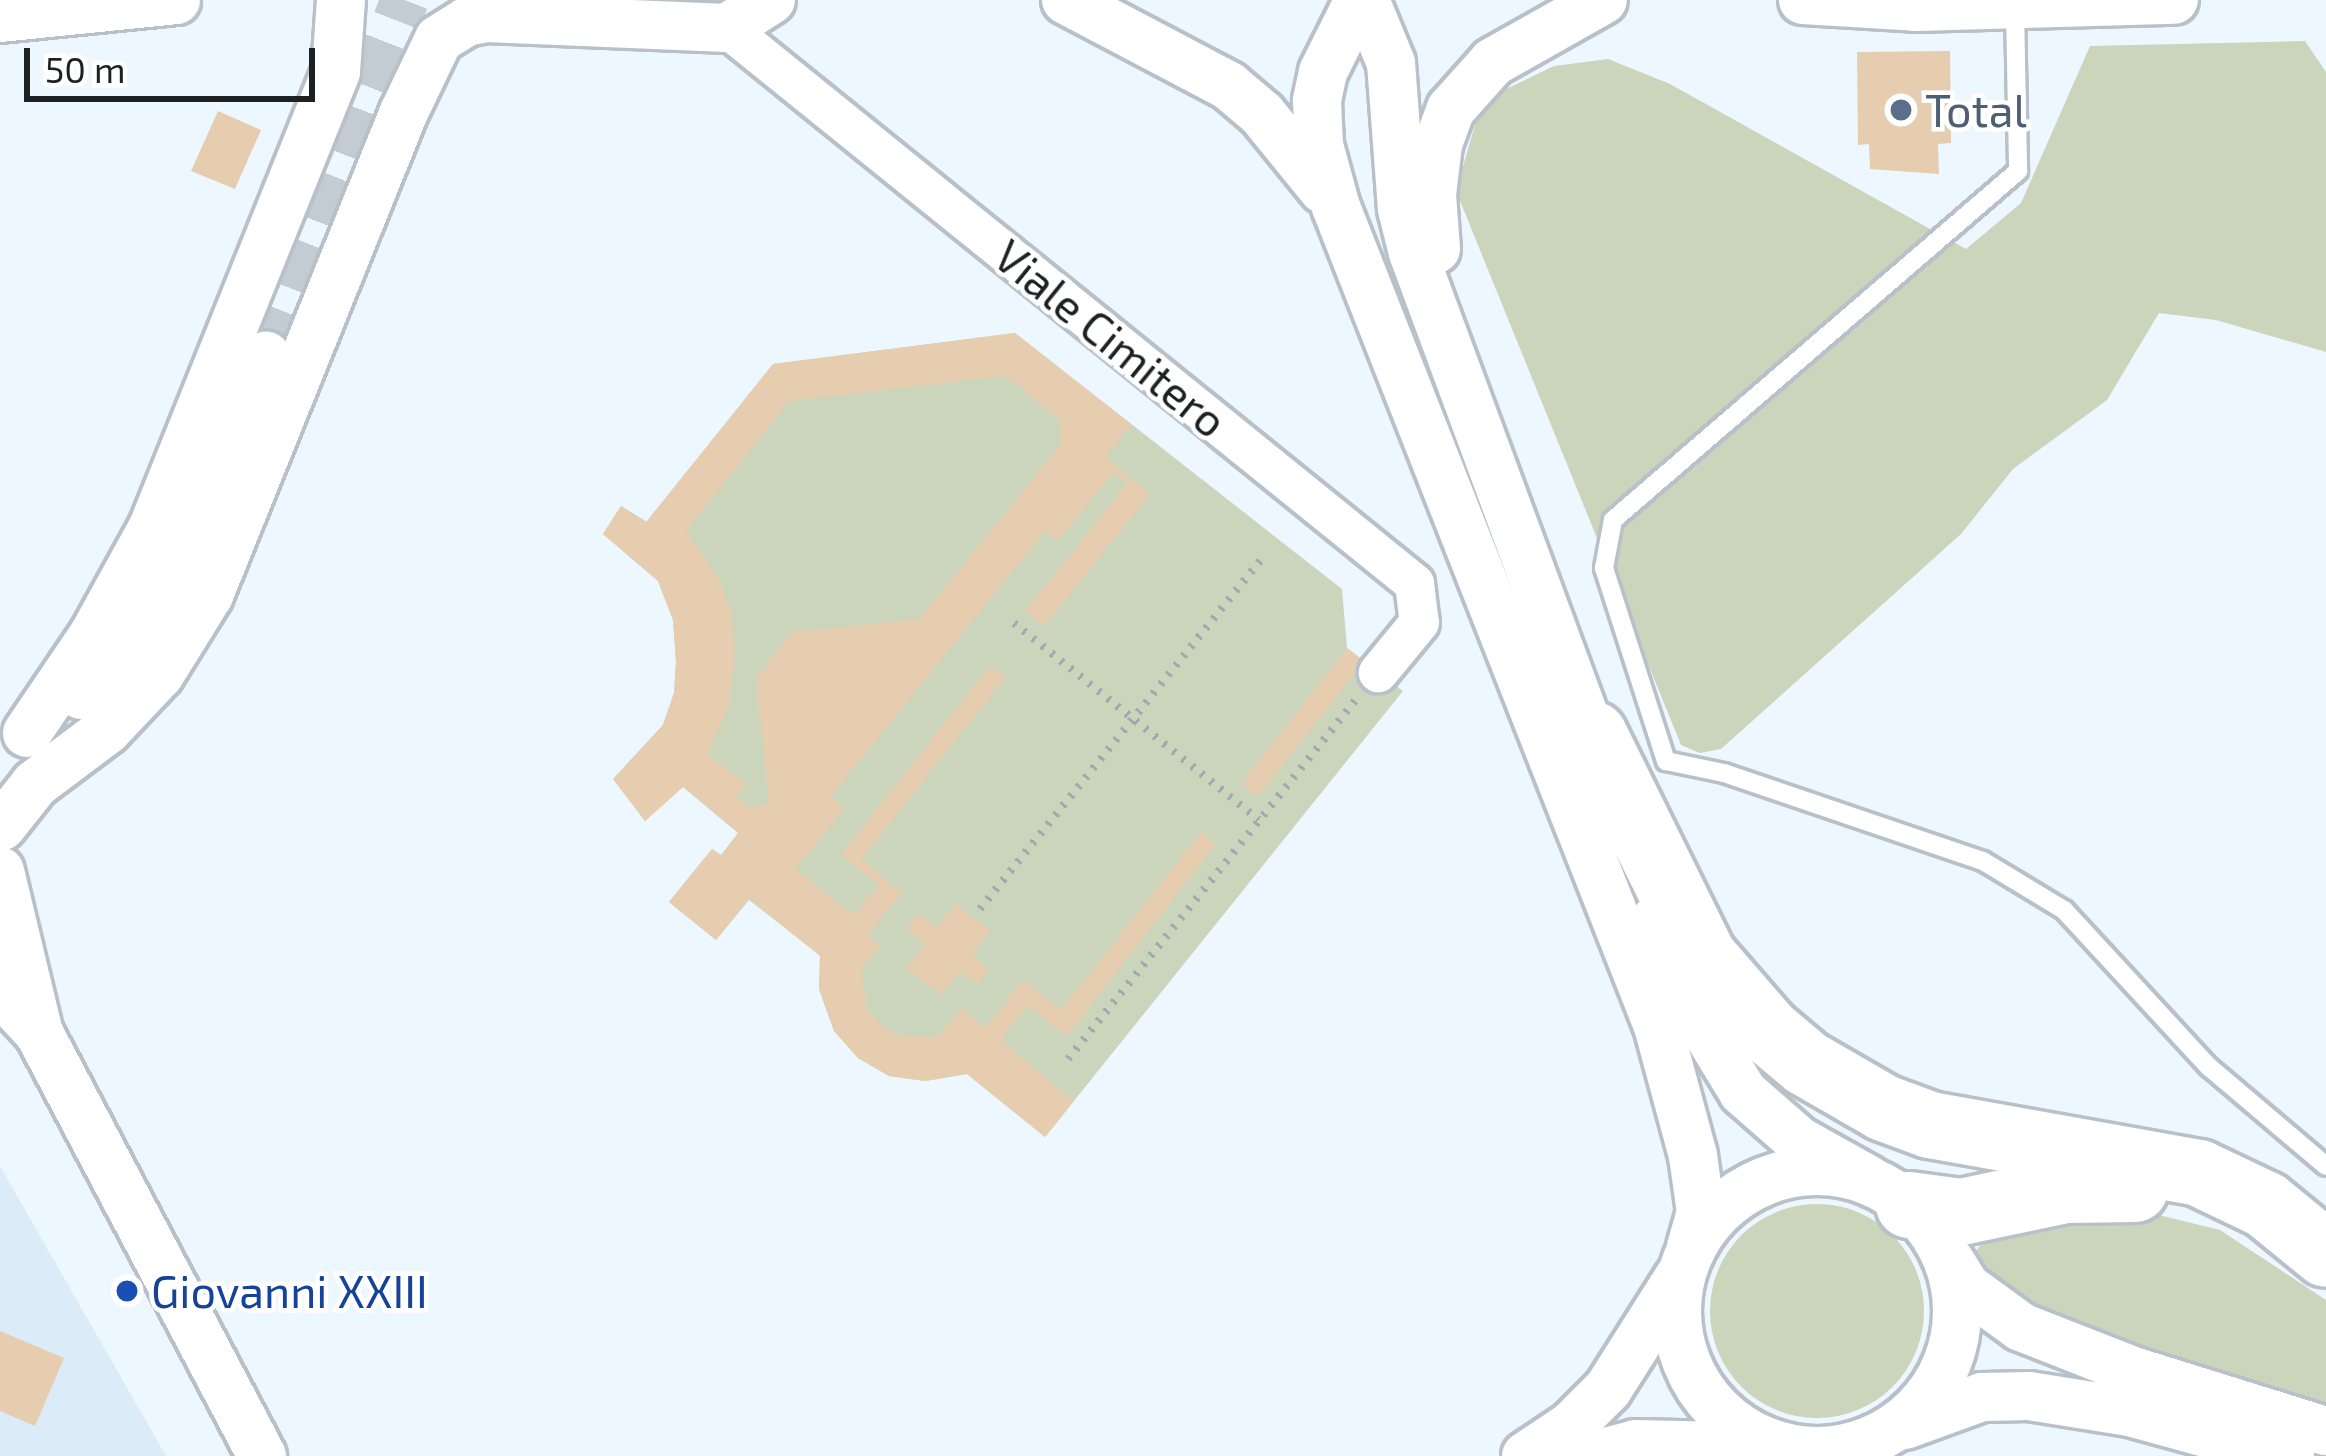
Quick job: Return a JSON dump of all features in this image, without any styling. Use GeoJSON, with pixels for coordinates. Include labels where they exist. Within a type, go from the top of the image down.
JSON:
{"type":"FeatureCollection","features":[{"type":"Feature","properties":{"kind":"highway"},"geometry":{"type":"LineString","coordinates":[[1594,735],[1703,956],[1745,1008],[1806,1063],[1884,1108],[1930,1125],[2199,1173],[2266,1205],[2326,1254]]}},
{"type":"Feature","properties":{"kind":"highway"},"geometry":{"type":"LineString","coordinates":[[1908,1212],[1960,1212],[2065,1190],[2149,1190],[2217,1204],[2326,1264]]}},
{"type":"Feature","properties":{"kind":"street"},"geometry":{"type":"LineString","coordinates":[[0,18],[176,0]]}},
{"type":"Feature","properties":{"kind":"street"},"geometry":{"type":"LineString","coordinates":[[13,739],[94,634],[153,527],[336,71],[341,0]]}},
{"type":"Feature","properties":{"kind":"street"},"geometry":{"type":"LineString","coordinates":[[0,854],[1,824],[34,784],[107,730],[160,674],[209,595],[404,114],[439,39],[466,22],[486,18],[727,28],[771,0]]}},
{"type":"Feature","properties":{"kind":"street"},"geometry":{"type":"LineString","coordinates":[[1066,0],[1228,86],[1292,146],[1336,207]]}},
{"type":"Feature","properties":{"kind":"street"},"geometry":{"type":"LineString","coordinates":[[1362,0],[1323,72],[1317,100],[1319,145],[1336,207],[1658,1026],[1696,1172],[1701,1212],[1676,1318],[1685,1361],[1707,1400],[1740,1429],[1781,1448]]}},
{"type":"Feature","properties":{"kind":"street"},"geometry":{"type":"LineString","coordinates":[[1362,0],[1391,63],[1402,209],[1441,332],[1594,735],[1628,851],[1692,1008],[1719,1057],[1768,1119],[1908,1212],[1966,1287],[2021,1327],[2151,1377],[2326,1431]]}},
{"type":"Feature","properties":{"kind":"street"},"geometry":{"type":"LineString","coordinates":[[1441,332],[1432,195],[1438,144],[1451,109],[1493,62],[1603,0]]}},
{"type":"Feature","properties":{"kind":"street"},"geometry":{"type":"LineString","coordinates":[[1803,0],[1916,7],[2174,0]]}},
{"type":"Feature","properties":{"kind":"street","name":"Viale Cimitero"},"geometry":{"type":"LineString","coordinates":[[727,28],[1414,583],[1419,622],[1378,672]]}},
{"type":"Feature","properties":{"kind":"street"},"geometry":{"type":"LineString","coordinates":[[13,739],[81,695],[148,618],[181,566],[266,356]]}},
{"type":"Feature","properties":{"kind":"street"},"geometry":{"type":"LineString","coordinates":[[0,871],[38,1033],[262,1456]]}},
{"type":"Feature","properties":{"kind":"street"},"geometry":{"type":"LineString","coordinates":[[0,992],[38,1033]]}},
{"type":"Feature","properties":{"kind":"street"},"geometry":{"type":"LineString","coordinates":[[1526,1456],[1570,1426],[1608,1389],[1715,1214],[1749,1188],[1787,1174],[1828,1171],[1908,1212],[1957,1291],[1956,1334],[1942,1374],[1918,1409],[1884,1435]]}},
{"type":"Feature","properties":{"kind":"street"},"geometry":{"type":"LineString","coordinates":[[1591,1456],[1636,1444],[1834,1450],[1982,1397],[2030,1396],[2130,1412],[2290,1456]]}},
{"type":"Feature","properties":{"kind":"lane"},"geometry":{"type":"LineString","coordinates":[[2014,4],[2018,171],[1613,520],[1604,568],[1666,761],[1724,773],[1983,861],[2064,910],[2209,1067],[2326,1166]]}},
{"type":"Feature","properties":{"kind":"path"},"geometry":{"type":"LineString","coordinates":[[980,909],[1265,554]]}},
{"type":"Feature","properties":{"kind":"path"},"geometry":{"type":"LineString","coordinates":[[1014,623],[1259,820]]}},
{"type":"Feature","properties":{"kind":"path"},"geometry":{"type":"LineString","coordinates":[[1068,1058],[1378,672]]}},
{"type":"Feature","properties":{"kind":"shaded area"},"geometry":{"type":"Polygon","coordinates":[[[0,1166],[166,1456],[0,1456],[0,1166]]]}},
{"type":"Feature","properties":{"kind":"green space"},"geometry":{"type":"Polygon","coordinates":[[[2305,41],[2326,72],[2326,352],[2216,320],[2159,313],[2107,400],[2013,469],[1961,534],[1721,749],[1700,753],[1681,745],[1456,191],[1476,121],[1500,92],[1554,66],[1608,59],[1670,84],[1966,249],[2021,203],[2090,46],[2305,41]]]}},
{"type":"Feature","properties":{"kind":"green space"},"geometry":{"type":"Polygon","coordinates":[[[1015,333],[1342,589],[1347,648],[1403,691],[1045,1137],[967,1074],[925,1081],[889,1076],[858,1058],[834,1031],[819,989],[820,955],[749,900],[716,940],[669,902],[712,849],[721,855],[738,833],[683,787],[645,821],[613,779],[663,725],[674,693],[676,662],[673,620],[658,581],[603,534],[621,506],[647,522],[773,364],[1015,333]]]}},
{"type":"Feature","properties":{"kind":"green space"},"geometry":{"type":"Polygon","coordinates":[[[1817,1204],[1858,1212],[1893,1235],[1916,1270],[1924,1311],[1916,1352],[1893,1387],[1858,1410],[1817,1418],[1776,1410],[1741,1387],[1718,1352],[1710,1311],[1718,1270],[1741,1235],[1776,1212],[1817,1204]]]}},
{"type":"Feature","properties":{"kind":"green space"},"geometry":{"type":"Polygon","coordinates":[[[2130,1208],[2220,1230],[2326,1300],[2326,1403],[2162,1356],[2021,1302],[1998,1286],[1976,1251],[1989,1233],[2130,1208]]]}},
{"type":"Feature","properties":{"kind":"building"},"geometry":{"type":"Polygon","coordinates":[[[1950,51],[1951,143],[1938,144],[1939,174],[1870,169],[1869,144],[1858,145],[1857,52],[1950,51]]]}},
{"type":"Feature","properties":{"kind":"building"},"geometry":{"type":"Polygon","coordinates":[[[218,111],[261,130],[235,189],[191,171],[218,111]]]}},
{"type":"Feature","properties":{"kind":"building"},"geometry":{"type":"Polygon","coordinates":[[[1015,333],[1132,425],[1105,457],[1150,494],[1044,626],[1025,611],[1127,484],[1114,472],[1057,541],[1045,531],[830,797],[845,808],[795,869],[854,915],[879,885],[841,854],[991,664],[1006,677],[861,859],[902,893],[867,935],[881,945],[861,970],[867,1009],[883,1027],[904,1036],[938,1037],[961,1008],[985,1028],[1023,980],[1061,1010],[1201,832],[1216,844],[1067,1036],[1028,1006],[1000,1040],[1074,1101],[1045,1137],[967,1074],[925,1081],[889,1076],[858,1058],[834,1031],[819,989],[820,956],[749,899],[716,940],[669,902],[712,849],[721,855],[739,833],[683,787],[645,821],[613,779],[663,725],[674,693],[676,662],[673,620],[658,581],[603,534],[621,506],[646,522],[773,364],[1015,333]],[[1006,376],[789,401],[686,531],[718,577],[732,616],[735,658],[728,708],[707,754],[746,784],[736,796],[748,807],[769,804],[756,678],[792,632],[919,619],[1061,444],[1059,420],[1006,376]]]}},
{"type":"Feature","properties":{"kind":"building"},"geometry":{"type":"Polygon","coordinates":[[[1347,648],[1364,661],[1258,797],[1241,784],[1347,648]]]}},
{"type":"Feature","properties":{"kind":"building"},"geometry":{"type":"Polygon","coordinates":[[[956,904],[990,931],[971,955],[989,969],[977,984],[960,971],[941,995],[906,968],[925,944],[906,929],[918,914],[937,928],[956,904]]]}},
{"type":"Feature","properties":{"kind":"building"},"geometry":{"type":"Polygon","coordinates":[[[0,1331],[64,1358],[35,1426],[0,1411],[0,1331]]]}},
{"type":"Feature","properties":{"kind":"tunnel"},"geometry":{"type":"LineString","coordinates":[[266,356],[405,0]]}},
{"type":"Feature","properties":{"kind":"place","name":"Total"},"geometry":{"type":"Point","coordinates":[1901,110]}},
{"type":"Feature","properties":{"kind":"place","name":"Giovanni XXIII"},"geometry":{"type":"Point","coordinates":[127,1291]}}]}
